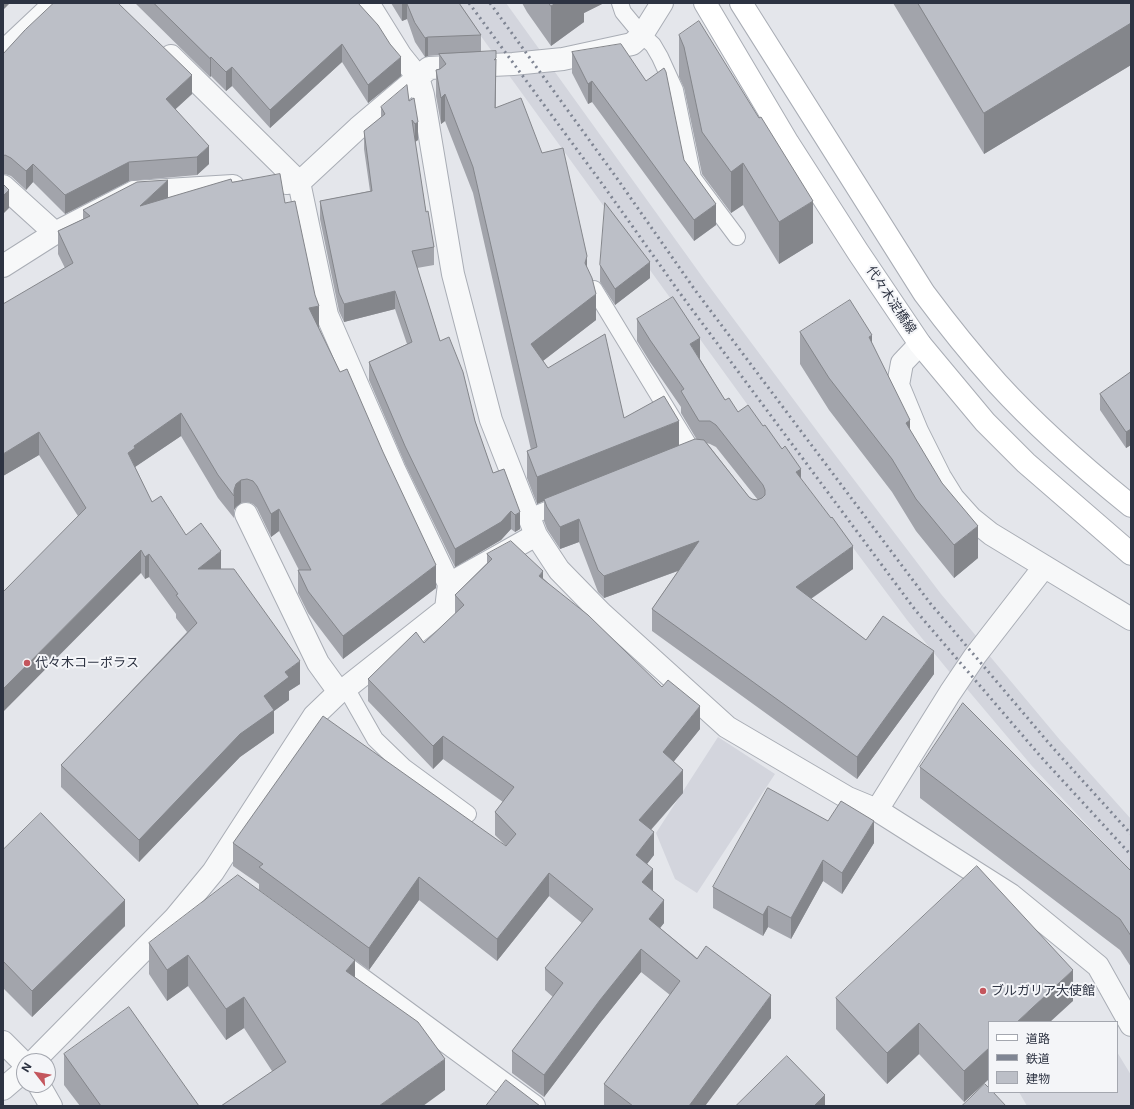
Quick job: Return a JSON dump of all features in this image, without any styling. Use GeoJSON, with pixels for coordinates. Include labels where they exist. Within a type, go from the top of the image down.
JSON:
{"type":"FeatureCollection","features":[{"type":"Feature","properties":{"kind":"street"},"geometry":{"type":"LineString","coordinates":[[3,52],[55,3]]}},
{"type":"Feature","properties":{"kind":"street"},"geometry":{"type":"LineString","coordinates":[[368,3],[402,56],[418,77],[423,95],[453,274],[491,420],[532,526],[558,570],[601,613],[727,727],[848,798],[877,810],[1011,895],[1098,966],[1131,1025]]}},
{"type":"Feature","properties":{"kind":"street"},"geometry":{"type":"LineString","coordinates":[[3,266],[55,233],[134,192],[301,182],[358,128],[429,68],[513,64],[563,59],[632,44],[642,35],[662,3]]}},
{"type":"Feature","properties":{"kind":"street","name":"代々木淀橋線"},"geometry":{"type":"LineString","coordinates":[[705,3],[792,149],[858,252],[920,344],[960,394],[1026,463],[1131,554]]}},
{"type":"Feature","properties":{"kind":"street"},"geometry":{"type":"LineString","coordinates":[[741,3],[924,293],[949,326],[997,383],[1049,435],[1090,473],[1131,506]]}},
{"type":"Feature","properties":{"kind":"street"},"geometry":{"type":"LineString","coordinates":[[42,1053],[175,918],[219,877],[314,716],[342,690],[446,609],[450,584],[394,469],[327,315],[299,182],[156,42]]}},
{"type":"Feature","properties":{"kind":"street"},"geometry":{"type":"LineString","coordinates":[[3,186],[55,233]]}},
{"type":"Feature","properties":{"kind":"street"},"geometry":{"type":"LineString","coordinates":[[920,344],[902,363],[898,385],[917,431],[953,498],[971,518],[991,534],[1131,619]]}},
{"type":"Feature","properties":{"kind":"street"},"geometry":{"type":"LineString","coordinates":[[246,514],[318,663],[342,690]]}},
{"type":"Feature","properties":{"kind":"street"},"geometry":{"type":"LineString","coordinates":[[450,584],[532,526]]}},
{"type":"Feature","properties":{"kind":"street"},"geometry":{"type":"LineString","coordinates":[[877,810],[950,693],[975,656],[1044,567]]}},
{"type":"Feature","properties":{"kind":"street"},"geometry":{"type":"LineString","coordinates":[[315,946],[534,1106]]}},
{"type":"Feature","properties":{"kind":"street"},"geometry":{"type":"LineString","coordinates":[[3,1042],[16,1055]]}},
{"type":"Feature","properties":{"kind":"street"},"geometry":{"type":"LineString","coordinates":[[3,1089],[16,1078]]}},
{"type":"Feature","properties":{"kind":"street"},"geometry":{"type":"LineString","coordinates":[[43,1093],[51,1106]]}},
{"type":"Feature","properties":{"kind":"lane"},"geometry":{"type":"LineString","coordinates":[[620,3],[623,12],[652,45],[660,57],[675,90],[693,178],[737,237]]}},
{"type":"Feature","properties":{"kind":"lane"},"geometry":{"type":"LineString","coordinates":[[594,289],[686,455],[709,453]]}},
{"type":"Feature","properties":{"kind":"lane"},"geometry":{"type":"LineString","coordinates":[[532,526],[579,497]]}},
{"type":"Feature","properties":{"kind":"lane"},"geometry":{"type":"LineString","coordinates":[[342,690],[375,739],[404,767],[468,814]]}},
{"type":"Feature","properties":{"kind":"shaded area"},"geometry":{"type":"Polygon","coordinates":[[[457,3],[506,3],[542,53],[496,57],[457,3]]]}},
{"type":"Feature","properties":{"kind":"shaded area"},"geometry":{"type":"Polygon","coordinates":[[[552,68],[706,282],[823,439],[941,594],[977,637],[952,675],[907,620],[789,462],[508,74],[552,68]]]}},
{"type":"Feature","properties":{"kind":"shaded area"},"geometry":{"type":"Polygon","coordinates":[[[988,654],[1060,740],[1131,819],[1131,872],[1032,766],[967,689],[988,654]]]}},
{"type":"Feature","properties":{"kind":"shaded area"},"geometry":{"type":"Polygon","coordinates":[[[718,737],[775,774],[697,893],[675,879],[656,833],[718,737]]]}},
{"type":"Feature","properties":{"kind":"shaded area"},"geometry":{"type":"Polygon","coordinates":[[[1118,1054],[1131,1075],[1131,1106],[1027,1106],[1020,1093],[1118,1093],[1118,1054]]]}},
{"type":"Feature","properties":{"kind":"building"},"geometry":{"type":"Polygon","coordinates":[[[54,3],[118,3],[192,75],[166,99],[209,146],[197,157],[129,162],[65,195],[33,164],[26,171],[11,158],[5,155],[3,156],[3,54],[25,30],[54,3]]]}},
{"type":"Feature","properties":{"kind":"building"},"geometry":{"type":"Polygon","coordinates":[[[154,3],[358,3],[378,25],[390,44],[401,57],[368,85],[342,44],[270,110],[232,67],[226,72],[154,3]]]}},
{"type":"Feature","properties":{"kind":"building"},"geometry":{"type":"Polygon","coordinates":[[[407,3],[459,3],[481,35],[425,38],[415,23],[407,3]]]}},
{"type":"Feature","properties":{"kind":"building"},"geometry":{"type":"Polygon","coordinates":[[[549,3],[556,3],[551,6],[549,3]]]}},
{"type":"Feature","properties":{"kind":"building"},"geometry":{"type":"Polygon","coordinates":[[[918,3],[1131,3],[1131,23],[984,113],[918,3]]]}},
{"type":"Feature","properties":{"kind":"building"},"geometry":{"type":"Polygon","coordinates":[[[699,21],[759,118],[761,117],[813,201],[779,222],[743,163],[731,172],[702,132],[684,47],[679,35],[699,21]]]}},
{"type":"Feature","properties":{"kind":"building"},"geometry":{"type":"Polygon","coordinates":[[[621,44],[646,81],[664,68],[666,72],[684,160],[716,204],[694,220],[592,81],[588,84],[572,52],[621,44]]]}},
{"type":"Feature","properties":{"kind":"building"},"geometry":{"type":"Polygon","coordinates":[[[496,51],[496,58],[494,60],[496,59],[495,108],[521,98],[542,153],[563,148],[587,256],[585,263],[592,278],[596,294],[531,344],[548,368],[605,334],[624,418],[664,396],[679,421],[537,477],[527,451],[537,447],[473,167],[445,94],[441,98],[436,70],[440,69],[446,64],[439,54],[496,51]]]}},
{"type":"Feature","properties":{"kind":"building"},"geometry":{"type":"Polygon","coordinates":[[[407,85],[409,101],[414,98],[418,122],[415,124],[412,120],[426,212],[428,211],[434,247],[412,251],[440,341],[449,337],[463,372],[475,421],[493,473],[504,469],[520,512],[515,515],[511,511],[501,522],[455,549],[405,446],[369,362],[412,342],[395,291],[344,304],[339,293],[320,201],[372,191],[364,131],[385,114],[381,107],[407,85]]]}},
{"type":"Feature","properties":{"kind":"building"},"geometry":{"type":"Polygon","coordinates":[[[280,174],[285,203],[295,201],[315,295],[319,306],[309,308],[340,372],[347,369],[383,452],[436,565],[343,636],[308,591],[298,570],[311,570],[279,509],[271,514],[257,486],[253,481],[247,479],[241,480],[236,484],[234,496],[218,475],[181,413],[134,446],[135,448],[128,453],[152,502],[161,496],[186,535],[201,523],[221,551],[198,569],[234,569],[300,661],[285,672],[289,677],[264,696],[274,710],[240,734],[139,840],[61,765],[197,623],[176,595],[178,594],[149,554],[145,557],[141,550],[3,689],[3,592],[86,508],[39,432],[3,454],[3,304],[73,263],[58,231],[90,216],[83,210],[137,182],[168,180],[140,206],[231,179],[232,182],[280,174]]]}},
{"type":"Feature","properties":{"kind":"building"},"geometry":{"type":"Polygon","coordinates":[[[3,184],[9,190],[3,196],[3,184]]]}},
{"type":"Feature","properties":{"kind":"building"},"geometry":{"type":"Polygon","coordinates":[[[605,203],[650,262],[615,289],[600,265],[605,203]]]}},
{"type":"Feature","properties":{"kind":"building"},"geometry":{"type":"Polygon","coordinates":[[[673,297],[700,338],[690,344],[725,400],[729,398],[738,412],[748,405],[763,426],[765,425],[782,449],[785,446],[801,469],[796,472],[853,546],[796,587],[866,640],[883,616],[934,651],[857,757],[652,609],[699,541],[604,576],[598,570],[579,519],[560,527],[547,507],[544,499],[695,439],[704,440],[749,497],[757,500],[765,495],[763,485],[716,425],[710,421],[699,421],[681,391],[684,389],[637,319],[673,297]]]}},
{"type":"Feature","properties":{"kind":"building"},"geometry":{"type":"Polygon","coordinates":[[[850,300],[872,335],[869,337],[910,420],[906,423],[942,483],[978,526],[954,545],[916,499],[892,459],[829,378],[800,332],[850,300]]]}},
{"type":"Feature","properties":{"kind":"building"},"geometry":{"type":"Polygon","coordinates":[[[1131,372],[1131,429],[1126,432],[1100,394],[1131,372]]]}},
{"type":"Feature","properties":{"kind":"building"},"geometry":{"type":"Polygon","coordinates":[[[511,541],[543,571],[539,576],[588,615],[662,687],[668,680],[700,706],[663,752],[683,770],[639,820],[654,832],[636,855],[653,869],[642,882],[664,900],[649,919],[697,959],[706,946],[771,995],[689,1106],[633,1106],[604,1084],[680,981],[641,949],[600,1000],[544,1075],[512,1051],[563,983],[545,968],[593,909],[549,873],[497,939],[419,877],[369,948],[259,867],[263,864],[233,843],[323,716],[506,846],[516,834],[495,812],[514,787],[443,736],[433,746],[368,679],[416,632],[424,643],[464,605],[455,595],[492,559],[487,554],[511,541]]]}},
{"type":"Feature","properties":{"kind":"building"},"geometry":{"type":"Polygon","coordinates":[[[963,703],[1131,871],[1131,936],[1120,919],[920,767],[963,703]]]}},
{"type":"Feature","properties":{"kind":"building"},"geometry":{"type":"Polygon","coordinates":[[[768,788],[828,821],[841,801],[874,821],[842,873],[823,860],[791,918],[768,906],[763,915],[713,887],[768,788]]]}},
{"type":"Feature","properties":{"kind":"building"},"geometry":{"type":"Polygon","coordinates":[[[41,813],[125,900],[32,991],[3,961],[3,850],[41,813]]]}},
{"type":"Feature","properties":{"kind":"building"},"geometry":{"type":"Polygon","coordinates":[[[977,866],[1073,970],[1018,1021],[988,1021],[988,1049],[964,1071],[919,1023],[887,1053],[836,998],[977,866]]]}},
{"type":"Feature","properties":{"kind":"building"},"geometry":{"type":"Polygon","coordinates":[[[238,875],[355,960],[346,971],[418,1022],[445,1059],[379,1106],[221,1106],[286,1062],[244,997],[226,1009],[188,955],[167,970],[149,943],[238,875]]]}},
{"type":"Feature","properties":{"kind":"building"},"geometry":{"type":"Polygon","coordinates":[[[129,1007],[199,1106],[101,1106],[64,1054],[129,1007]]]}},
{"type":"Feature","properties":{"kind":"building"},"geometry":{"type":"Polygon","coordinates":[[[787,1056],[825,1095],[814,1106],[736,1106],[787,1056]]]}},
{"type":"Feature","properties":{"kind":"building"},"geometry":{"type":"Polygon","coordinates":[[[506,1080],[540,1106],[486,1106],[506,1080]]]}},
{"type":"Feature","properties":{"kind":"building"},"geometry":{"type":"Polygon","coordinates":[[[985,1084],[988,1087],[988,1093],[994,1093],[1006,1106],[962,1106],[985,1084]]]}},
{"type":"Feature","properties":{"kind":"railway"},"geometry":{"type":"LineString","coordinates":[[469,3],[603,185],[682,296],[916,611],[1041,757],[1131,855]]}},
{"type":"Feature","properties":{"kind":"railway"},"geometry":{"type":"LineString","coordinates":[[490,3],[616,177],[695,290],[930,603],[1053,748],[1131,834]]}},
{"type":"Feature","properties":{"kind":"place","name":"代々木コーポラス"},"geometry":{"type":"Point","coordinates":[27,663]}},
{"type":"Feature","properties":{"kind":"place","name":"ブルガリア大使館"},"geometry":{"type":"Point","coordinates":[983,991]}}]}
